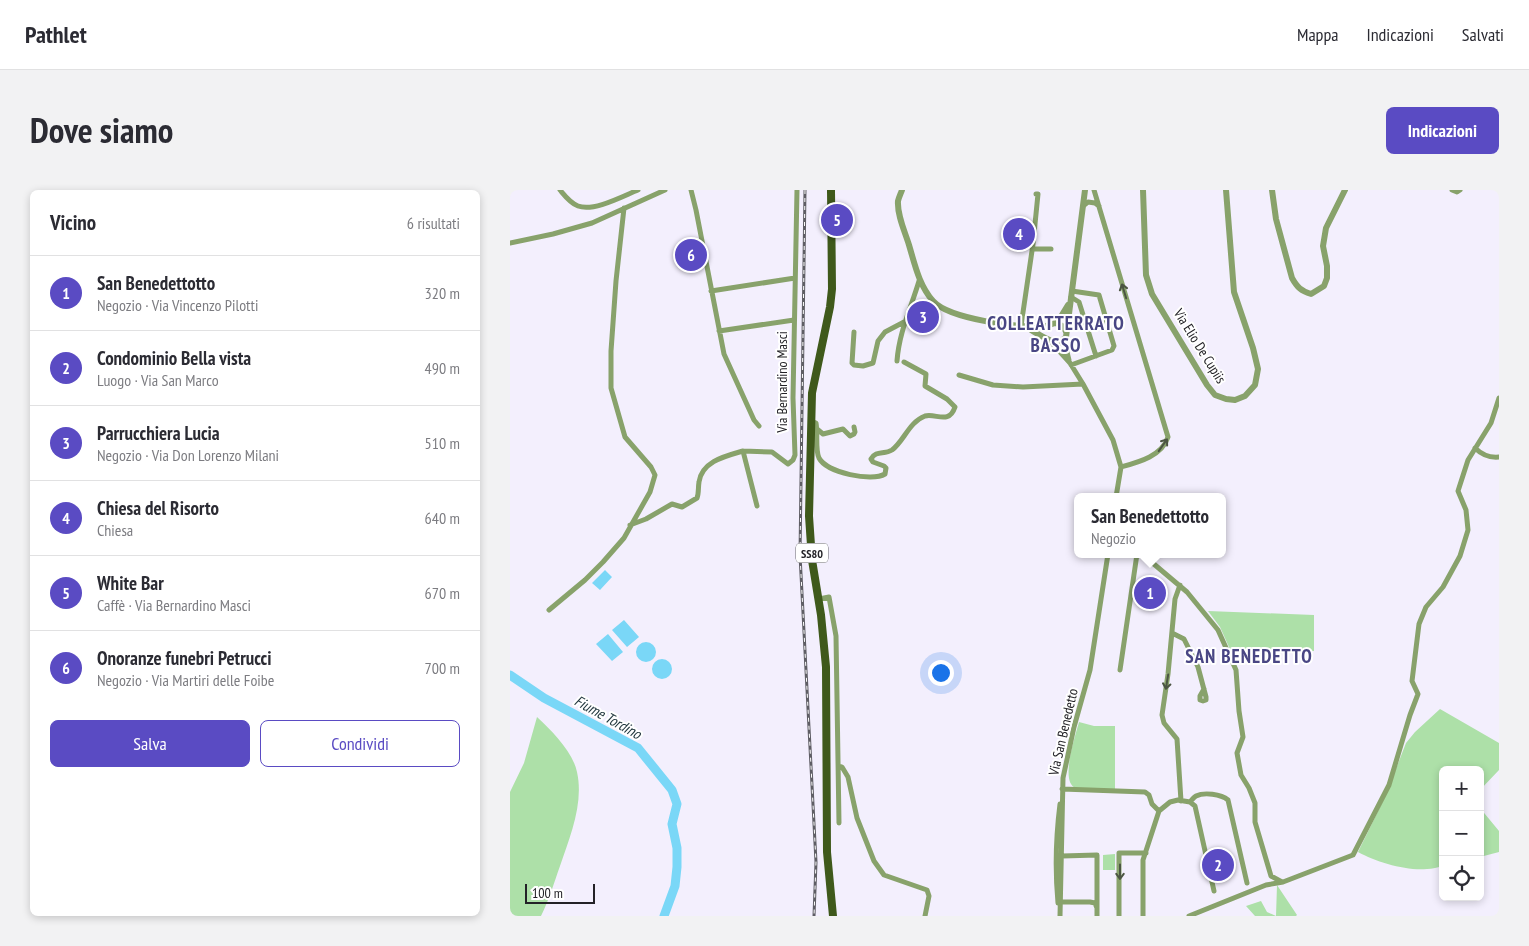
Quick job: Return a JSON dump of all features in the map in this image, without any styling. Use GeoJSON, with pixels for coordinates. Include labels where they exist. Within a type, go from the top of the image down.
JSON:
{"type":"FeatureCollection","features":[{"type":"Feature","properties":{"kind":"main road","name":"SS80"},"geometry":{"type":"LineString","coordinates":[[831,190],[832,290],[814,377],[811,420],[810,528],[812,560],[819,599],[826,667],[827,858],[833,916]]}},
{"type":"Feature","properties":{"kind":"street"},"geometry":{"type":"LineString","coordinates":[[560,190],[570,201],[578,206],[587,207],[596,206],[638,190]]}},
{"type":"Feature","properties":{"kind":"street"},"geometry":{"type":"LineString","coordinates":[[510,243],[586,225],[665,190]]}},
{"type":"Feature","properties":{"kind":"street"},"geometry":{"type":"LineString","coordinates":[[691,190],[724,354],[754,420],[759,426]]}},
{"type":"Feature","properties":{"kind":"street","name":"Via Bernardino Masci"},"geometry":{"type":"LineString","coordinates":[[743,451],[772,452],[788,464],[795,455],[793,398],[797,190]]}},
{"type":"Feature","properties":{"kind":"street"},"geometry":{"type":"LineString","coordinates":[[902,190],[898,201],[900,215],[919,281],[935,303],[946,310],[985,321],[1023,326],[1049,326],[1057,323],[1072,296]]}},
{"type":"Feature","properties":{"kind":"street"},"geometry":{"type":"LineString","coordinates":[[1071,364],[1064,340],[1072,296],[1085,190]]}},
{"type":"Feature","properties":{"kind":"street"},"geometry":{"type":"LineString","coordinates":[[1094,190],[1168,437],[1166,444],[1159,451],[1140,461],[1121,467]]}},
{"type":"Feature","properties":{"kind":"street","name":"Via Elio De Cupiis"},"geometry":{"type":"LineString","coordinates":[[1143,190],[1146,275],[1152,294],[1207,385],[1216,395],[1235,400],[1245,396],[1255,385],[1258,369],[1234,292],[1226,190]]}},
{"type":"Feature","properties":{"kind":"street"},"geometry":{"type":"LineString","coordinates":[[1272,190],[1276,219],[1292,278],[1304,292],[1312,294],[1324,286],[1327,278],[1323,246],[1326,228],[1345,190]]}},
{"type":"Feature","properties":{"kind":"street"},"geometry":{"type":"LineString","coordinates":[[1452,190],[1457,192],[1460,190]]}},
{"type":"Feature","properties":{"kind":"street"},"geometry":{"type":"LineString","coordinates":[[549,610],[586,580],[624,538],[650,492],[655,475],[651,467],[625,437],[611,388],[611,351],[616,281],[627,194]]}},
{"type":"Feature","properties":{"kind":"street"},"geometry":{"type":"LineString","coordinates":[[1023,326],[1038,194],[1036,194]]}},
{"type":"Feature","properties":{"kind":"street"},"geometry":{"type":"LineString","coordinates":[[1083,206],[1088,202],[1095,202],[1099,206]]}},
{"type":"Feature","properties":{"kind":"street"},"geometry":{"type":"LineString","coordinates":[[1032,249],[1051,249]]}},
{"type":"Feature","properties":{"kind":"street"},"geometry":{"type":"LineString","coordinates":[[712,290],[795,278]]}},
{"type":"Feature","properties":{"kind":"street"},"geometry":{"type":"LineString","coordinates":[[897,361],[898,346],[904,322],[919,281]]}},
{"type":"Feature","properties":{"kind":"street"},"geometry":{"type":"LineString","coordinates":[[1071,364],[1112,350],[1114,346],[1100,297],[1096,294],[1072,296]]}},
{"type":"Feature","properties":{"kind":"street"},"geometry":{"type":"LineString","coordinates":[[1072,296],[1079,302],[1096,356]]}},
{"type":"Feature","properties":{"kind":"street"},"geometry":{"type":"LineString","coordinates":[[719,331],[794,320]]}},
{"type":"Feature","properties":{"kind":"street"},"geometry":{"type":"LineString","coordinates":[[854,332],[852,363],[863,366],[873,363],[878,341],[885,332],[904,322]]}},
{"type":"Feature","properties":{"kind":"street"},"geometry":{"type":"LineString","coordinates":[[1057,323],[1062,325],[1066,332]]}},
{"type":"Feature","properties":{"kind":"street"},"geometry":{"type":"LineString","coordinates":[[1023,326],[1050,340],[1059,343],[1064,340]]}},
{"type":"Feature","properties":{"kind":"street"},"geometry":{"type":"LineString","coordinates":[[1049,326],[1046,332],[1050,340],[1071,364],[1113,440],[1121,467],[1117,493]]}},
{"type":"Feature","properties":{"kind":"street"},"geometry":{"type":"LineString","coordinates":[[811,420],[816,423],[818,457],[828,467],[838,472],[855,475],[879,477],[885,474],[886,468],[873,462],[871,459],[873,456],[894,448],[906,431],[922,418],[927,416],[948,416],[953,413],[955,407],[947,399],[925,386],[926,374],[904,362]]}},
{"type":"Feature","properties":{"kind":"street"},"geometry":{"type":"LineString","coordinates":[[959,374],[993,385],[1023,387],[1083,384]]}},
{"type":"Feature","properties":{"kind":"street"},"geometry":{"type":"LineString","coordinates":[[1189,916],[1266,885],[1283,882],[1353,855],[1389,785],[1418,694],[1412,681],[1419,624],[1426,607],[1443,586],[1460,556],[1468,530],[1466,510],[1458,491],[1468,460],[1491,423],[1499,398]]}},
{"type":"Feature","properties":{"kind":"street"},"geometry":{"type":"LineString","coordinates":[[817,429],[823,434],[843,429],[850,436],[855,432],[854,427]]}},
{"type":"Feature","properties":{"kind":"street"},"geometry":{"type":"LineString","coordinates":[[1475,448],[1481,454],[1488,457],[1499,457]]}},
{"type":"Feature","properties":{"kind":"street"},"geometry":{"type":"LineString","coordinates":[[630,525],[672,504],[682,507],[688,505],[698,496],[698,484],[702,474],[714,461],[743,451],[757,506]]}},
{"type":"Feature","properties":{"kind":"street","name":"Via San Benedetto"},"geometry":{"type":"LineString","coordinates":[[1060,916],[1062,789],[1066,760],[1090,670],[1107,558]]}},
{"type":"Feature","properties":{"kind":"street"},"geometry":{"type":"LineString","coordinates":[[1120,670],[1136,558]]}},
{"type":"Feature","properties":{"kind":"street"},"geometry":{"type":"LineString","coordinates":[[1147,558],[1180,585],[1218,630],[1236,670],[1243,737],[1237,752],[1241,775],[1255,802],[1254,822],[1271,876],[1283,882]]}},
{"type":"Feature","properties":{"kind":"street"},"geometry":{"type":"LineString","coordinates":[[1180,585],[1175,599],[1162,719],[1177,739],[1181,801]]}},
{"type":"Feature","properties":{"kind":"street"},"geometry":{"type":"LineString","coordinates":[[819,599],[829,597],[836,636],[839,823]]}},
{"type":"Feature","properties":{"kind":"street"},"geometry":{"type":"LineString","coordinates":[[1172,633],[1184,639],[1198,667],[1204,689]]}},
{"type":"Feature","properties":{"kind":"street"},"geometry":{"type":"LineString","coordinates":[[838,766],[842,767],[848,776],[857,818],[874,861],[884,875],[927,890],[929,896],[925,916]]}},
{"type":"Feature","properties":{"kind":"street"},"geometry":{"type":"LineString","coordinates":[[1060,916],[1056,879],[1058,817],[1062,789],[1145,792],[1149,795],[1154,807],[1159,811]]}},
{"type":"Feature","properties":{"kind":"street"},"geometry":{"type":"LineString","coordinates":[[1190,802],[1195,796],[1203,795],[1222,795],[1228,800],[1247,883]]}},
{"type":"Feature","properties":{"kind":"street"},"geometry":{"type":"LineString","coordinates":[[1143,916],[1143,860],[1159,811],[1170,802],[1190,802],[1194,806],[1214,892]]}},
{"type":"Feature","properties":{"kind":"street"},"geometry":{"type":"LineString","coordinates":[[1119,916],[1120,853],[1146,853]]}},
{"type":"Feature","properties":{"kind":"street"},"geometry":{"type":"LineString","coordinates":[[1062,856],[1097,855],[1097,916]]}},
{"type":"Feature","properties":{"kind":"street"},"geometry":{"type":"LineString","coordinates":[[1061,902],[1090,902],[1095,903],[1097,908]]}},
{"type":"Feature","properties":{"kind":"green space"},"geometry":{"type":"Polygon","coordinates":[[[1208,611],[1314,615],[1314,651],[1233,656],[1220,627],[1208,611]]]}},
{"type":"Feature","properties":{"kind":"green space"},"geometry":{"type":"Polygon","coordinates":[[[1440,709],[1499,743],[1499,770],[1484,786],[1484,766],[1439,766],[1439,867],[1431,869],[1401,867],[1373,859],[1358,852],[1385,797],[1406,743],[1440,709]]]}},
{"type":"Feature","properties":{"kind":"green space"},"geometry":{"type":"Polygon","coordinates":[[[537,717],[561,742],[575,764],[579,796],[575,820],[568,843],[541,916],[510,916],[510,792],[524,763],[537,717]]]}},
{"type":"Feature","properties":{"kind":"green space"},"geometry":{"type":"Polygon","coordinates":[[[1079,722],[1094,726],[1115,726],[1115,790],[1080,789],[1071,784],[1069,777],[1070,758],[1079,722]]]}},
{"type":"Feature","properties":{"kind":"green space"},"geometry":{"type":"Polygon","coordinates":[[[1484,813],[1499,831],[1499,852],[1484,856],[1484,813]]]}},
{"type":"Feature","properties":{"kind":"green space"},"geometry":{"type":"Polygon","coordinates":[[[1115,854],[1115,870],[1103,870],[1103,855],[1115,854]]]}},
{"type":"Feature","properties":{"kind":"green space"},"geometry":{"type":"Polygon","coordinates":[[[1277,885],[1297,915],[1276,916],[1277,885]]]}},
{"type":"Feature","properties":{"kind":"green space"},"geometry":{"type":"Polygon","coordinates":[[[1261,901],[1267,912],[1276,916],[1255,916],[1246,906],[1261,901]]]}},
{"type":"Feature","properties":{"kind":"water"},"geometry":{"type":"Polygon","coordinates":[[[605,570],[612,577],[600,590],[592,583],[605,570]]]}},
{"type":"Feature","properties":{"kind":"water"},"geometry":{"type":"Polygon","coordinates":[[[624,620],[639,637],[627,647],[612,630],[624,620]]]}},
{"type":"Feature","properties":{"kind":"water"},"geometry":{"type":"Polygon","coordinates":[[[608,634],[623,652],[612,661],[596,644],[608,634]]]}},
{"type":"Feature","properties":{"kind":"water"},"geometry":{"type":"Polygon","coordinates":[[[646,642],[653,645],[656,652],[653,659],[646,662],[639,659],[636,652],[639,645],[646,642]]]}},
{"type":"Feature","properties":{"kind":"water"},"geometry":{"type":"Polygon","coordinates":[[[662,659],[669,662],[672,669],[669,676],[662,679],[655,676],[652,669],[655,662],[662,659]]]}},
{"type":"Feature","properties":{"kind":"waterway","name":"Fiume Tordino"},"geometry":{"type":"LineString","coordinates":[[510,675],[544,698],[638,748],[672,790],[677,804],[672,824],[677,848],[677,867],[675,886],[664,916]]}},
{"type":"Feature","properties":{"kind":"railway"},"geometry":{"type":"LineString","coordinates":[[805,190],[800,555],[816,862],[814,916]]}},
{"type":"Feature","properties":{"kind":"place","name":"White Bar"},"geometry":{"type":"Point","coordinates":[837,220]}},
{"type":"Feature","properties":{"kind":"place","name":"Chiesa del Risorto"},"geometry":{"type":"Point","coordinates":[1019,234]}},
{"type":"Feature","properties":{"kind":"place","name":"Onoranze funebri Petrucci"},"geometry":{"type":"Point","coordinates":[691,255]}},
{"type":"Feature","properties":{"kind":"place","name":"Parrucchiera Lucia"},"geometry":{"type":"Point","coordinates":[923,317]}},
{"type":"Feature","properties":{"kind":"place","name":"San Benedettotto"},"geometry":{"type":"Point","coordinates":[1150,593]}},
{"type":"Feature","properties":{"kind":"place","name":"Condominio Bella vista"},"geometry":{"type":"Point","coordinates":[1218,865]}},
{"type":"Feature","properties":{"kind":"district","name":"COLLEATTERRATO BASSO"},"geometry":{"type":"Point","coordinates":[1056,334]}},
{"type":"Feature","properties":{"kind":"district","name":"SAN BENEDETTO"},"geometry":{"type":"Point","coordinates":[1249,656]}}]}
